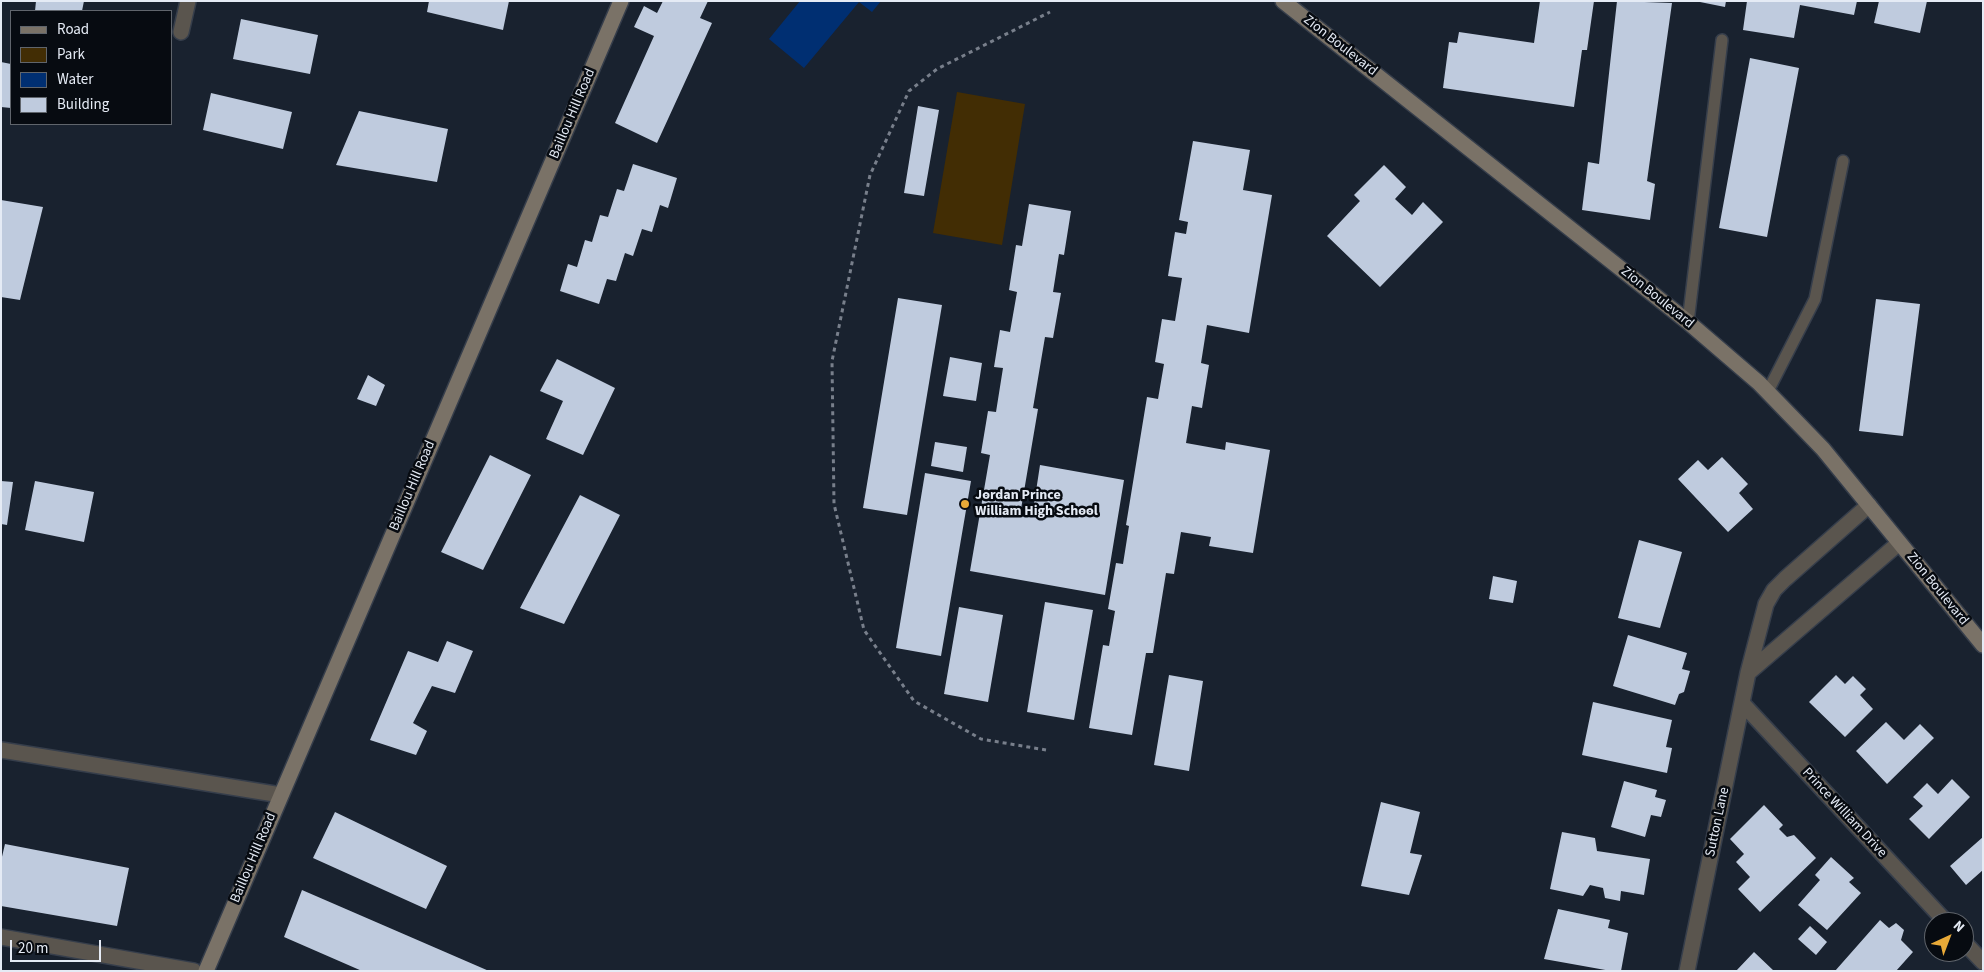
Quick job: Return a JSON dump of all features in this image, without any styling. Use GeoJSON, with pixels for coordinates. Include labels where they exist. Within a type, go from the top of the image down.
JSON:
{"type":"FeatureCollection","features":[{"type":"Feature","properties":{"kind":"main road","name":"Baillou Hill Road"},"geometry":{"type":"LineString","coordinates":[[206,971],[621,1]]}},
{"type":"Feature","properties":{"kind":"main road","name":"Zion Boulevard"},"geometry":{"type":"LineString","coordinates":[[1283,1],[1688,322],[1768,391],[1823,449],[1983,645]]}},
{"type":"Feature","properties":{"kind":"street"},"geometry":{"type":"LineString","coordinates":[[181,32],[188,1]]}},
{"type":"Feature","properties":{"kind":"street","name":"Sutton Lane"},"geometry":{"type":"LineString","coordinates":[[1687,971],[1748,673],[1762,615],[1774,590],[1869,504]]}},
{"type":"Feature","properties":{"kind":"street"},"geometry":{"type":"LineString","coordinates":[[1748,673],[1899,542]]}},
{"type":"Feature","properties":{"kind":"street","name":"Prince William Drive"},"geometry":{"type":"LineString","coordinates":[[1742,703],[1937,912]]}},
{"type":"Feature","properties":{"kind":"street"},"geometry":{"type":"LineString","coordinates":[[1,750],[281,795]]}},
{"type":"Feature","properties":{"kind":"street"},"geometry":{"type":"LineString","coordinates":[[1,937],[194,971]]}},
{"type":"Feature","properties":{"kind":"street"},"geometry":{"type":"LineString","coordinates":[[1974,953],[1983,962]]}},
{"type":"Feature","properties":{"kind":"lane"},"geometry":{"type":"LineString","coordinates":[[1688,322],[1722,40]]}},
{"type":"Feature","properties":{"kind":"lane"},"geometry":{"type":"LineString","coordinates":[[1768,391],[1815,299],[1843,161]]}},
{"type":"Feature","properties":{"kind":"path"},"geometry":{"type":"LineString","coordinates":[[1046,750],[981,739],[914,701],[864,630],[834,504],[832,362],[870,175],[909,90],[937,68],[1050,12]]}},
{"type":"Feature","properties":{"kind":"green space"},"geometry":{"type":"Polygon","coordinates":[[[957,92],[1025,104],[1002,245],[933,233],[957,92]]]}},
{"type":"Feature","properties":{"kind":"water"},"geometry":{"type":"Polygon","coordinates":[[[800,1],[881,1],[872,12],[859,2],[804,68],[769,39],[800,1]]]}},
{"type":"Feature","properties":{"kind":"building"},"geometry":{"type":"Polygon","coordinates":[[[36,1],[84,1],[82,10],[35,10],[36,1]]]}},
{"type":"Feature","properties":{"kind":"building"},"geometry":{"type":"Polygon","coordinates":[[[429,1],[509,1],[503,30],[427,12],[429,1]]]}},
{"type":"Feature","properties":{"kind":"building"},"geometry":{"type":"Polygon","coordinates":[[[663,1],[708,1],[700,18],[712,23],[657,143],[615,123],[654,36],[634,27],[644,6],[657,13],[663,1]]]}},
{"type":"Feature","properties":{"kind":"building"},"geometry":{"type":"Polygon","coordinates":[[[1540,1],[1594,1],[1587,50],[1582,50],[1574,107],[1443,88],[1449,42],[1457,43],[1459,32],[1534,43],[1540,1]]]}},
{"type":"Feature","properties":{"kind":"building"},"geometry":{"type":"Polygon","coordinates":[[[1617,1],[1672,3],[1647,181],[1655,184],[1650,220],[1582,210],[1588,162],[1599,164],[1617,1]]]}},
{"type":"Feature","properties":{"kind":"building"},"geometry":{"type":"Polygon","coordinates":[[[1695,1],[1726,1],[1725,7],[1695,1]]]}},
{"type":"Feature","properties":{"kind":"building"},"geometry":{"type":"Polygon","coordinates":[[[1747,1],[1857,1],[1854,15],[1800,5],[1794,38],[1743,30],[1747,1]]]}},
{"type":"Feature","properties":{"kind":"building"},"geometry":{"type":"Polygon","coordinates":[[[1879,1],[1927,1],[1920,33],[1874,23],[1879,1]]]}},
{"type":"Feature","properties":{"kind":"building"},"geometry":{"type":"Polygon","coordinates":[[[241,19],[318,35],[310,74],[233,59],[241,19]]]}},
{"type":"Feature","properties":{"kind":"building"},"geometry":{"type":"Polygon","coordinates":[[[1750,58],[1799,68],[1767,237],[1719,228],[1750,58]]]}},
{"type":"Feature","properties":{"kind":"building"},"geometry":{"type":"Polygon","coordinates":[[[1,62],[10,64],[10,108],[1,107],[1,62]]]}},
{"type":"Feature","properties":{"kind":"building"},"geometry":{"type":"Polygon","coordinates":[[[211,93],[292,112],[283,149],[203,130],[211,93]]]}},
{"type":"Feature","properties":{"kind":"building"},"geometry":{"type":"Polygon","coordinates":[[[918,106],[939,110],[924,196],[904,193],[918,106]]]}},
{"type":"Feature","properties":{"kind":"building"},"geometry":{"type":"Polygon","coordinates":[[[359,111],[448,129],[437,182],[336,165],[359,111]]]}},
{"type":"Feature","properties":{"kind":"building"},"geometry":{"type":"Polygon","coordinates":[[[1193,141],[1250,150],[1243,190],[1272,195],[1249,333],[1207,325],[1201,363],[1209,365],[1202,408],[1192,406],[1186,443],[1225,450],[1226,442],[1270,450],[1253,553],[1209,546],[1211,537],[1181,532],[1174,574],[1166,573],[1153,653],[1146,653],[1132,735],[1089,728],[1103,645],[1109,646],[1115,611],[1108,609],[1116,563],[1123,564],[1129,526],[1126,525],[1147,397],[1158,399],[1164,364],[1155,362],[1162,319],[1175,321],[1182,278],[1168,276],[1175,232],[1186,234],[1188,222],[1179,220],[1193,141]]]}},
{"type":"Feature","properties":{"kind":"building"},"geometry":{"type":"Polygon","coordinates":[[[633,164],[677,178],[668,208],[660,205],[652,232],[642,229],[633,256],[625,253],[616,281],[607,279],[599,304],[560,291],[568,264],[577,267],[585,240],[592,242],[600,215],[608,217],[617,189],[624,191],[633,164]]]}},
{"type":"Feature","properties":{"kind":"building"},"geometry":{"type":"Polygon","coordinates":[[[1384,165],[1406,187],[1395,199],[1412,215],[1423,202],[1443,222],[1380,287],[1327,236],[1360,201],[1354,195],[1384,165]]]}},
{"type":"Feature","properties":{"kind":"building"},"geometry":{"type":"Polygon","coordinates":[[[1,200],[43,207],[20,300],[1,297],[1,200]]]}},
{"type":"Feature","properties":{"kind":"building"},"geometry":{"type":"Polygon","coordinates":[[[1029,204],[1071,211],[1064,255],[1059,254],[1053,292],[1061,293],[1053,338],[1045,337],[1033,408],[1038,409],[1021,509],[1033,511],[1040,465],[1124,480],[1105,595],[970,571],[990,455],[981,453],[988,411],[996,412],[1003,368],[994,367],[1000,330],[1010,332],[1017,292],[1009,290],[1016,245],[1022,246],[1029,204]]]}},
{"type":"Feature","properties":{"kind":"building"},"geometry":{"type":"Polygon","coordinates":[[[898,298],[942,305],[907,515],[863,508],[898,298]]]}},
{"type":"Feature","properties":{"kind":"building"},"geometry":{"type":"Polygon","coordinates":[[[1876,299],[1920,304],[1903,436],[1859,431],[1876,299]]]}},
{"type":"Feature","properties":{"kind":"building"},"geometry":{"type":"Polygon","coordinates":[[[950,357],[982,363],[976,401],[943,396],[950,357]]]}},
{"type":"Feature","properties":{"kind":"building"},"geometry":{"type":"Polygon","coordinates":[[[557,359],[615,388],[583,455],[546,439],[563,401],[540,391],[557,359]]]}},
{"type":"Feature","properties":{"kind":"building"},"geometry":{"type":"Polygon","coordinates":[[[368,375],[385,385],[376,406],[357,399],[368,375]]]}},
{"type":"Feature","properties":{"kind":"building"},"geometry":{"type":"Polygon","coordinates":[[[935,442],[967,447],[963,472],[931,466],[935,442]]]}},
{"type":"Feature","properties":{"kind":"building"},"geometry":{"type":"Polygon","coordinates":[[[490,455],[531,475],[483,570],[441,552],[490,455]]]}},
{"type":"Feature","properties":{"kind":"building"},"geometry":{"type":"Polygon","coordinates":[[[1722,457],[1748,484],[1739,493],[1753,509],[1728,532],[1678,479],[1698,460],[1708,470],[1722,457]]]}},
{"type":"Feature","properties":{"kind":"building"},"geometry":{"type":"Polygon","coordinates":[[[925,473],[971,481],[941,656],[896,648],[925,473]]]}},
{"type":"Feature","properties":{"kind":"building"},"geometry":{"type":"Polygon","coordinates":[[[1,481],[13,482],[7,525],[1,524],[1,481]]]}},
{"type":"Feature","properties":{"kind":"building"},"geometry":{"type":"Polygon","coordinates":[[[35,481],[94,492],[84,542],[25,530],[35,481]]]}},
{"type":"Feature","properties":{"kind":"building"},"geometry":{"type":"Polygon","coordinates":[[[580,495],[620,515],[564,624],[520,608],[580,495]]]}},
{"type":"Feature","properties":{"kind":"building"},"geometry":{"type":"Polygon","coordinates":[[[1639,540],[1682,552],[1660,628],[1618,618],[1639,540]]]}},
{"type":"Feature","properties":{"kind":"building"},"geometry":{"type":"Polygon","coordinates":[[[1493,576],[1517,581],[1513,603],[1489,599],[1493,576]]]}},
{"type":"Feature","properties":{"kind":"building"},"geometry":{"type":"Polygon","coordinates":[[[1045,602],[1093,610],[1074,720],[1027,712],[1045,602]]]}},
{"type":"Feature","properties":{"kind":"building"},"geometry":{"type":"Polygon","coordinates":[[[959,607],[1003,615],[988,702],[944,694],[959,607]]]}},
{"type":"Feature","properties":{"kind":"building"},"geometry":{"type":"Polygon","coordinates":[[[1628,635],[1687,653],[1682,669],[1690,671],[1684,692],[1679,694],[1675,705],[1613,686],[1628,635]]]}},
{"type":"Feature","properties":{"kind":"building"},"geometry":{"type":"Polygon","coordinates":[[[447,641],[473,651],[455,693],[432,686],[413,723],[427,731],[416,755],[370,740],[408,651],[438,662],[447,641]]]}},
{"type":"Feature","properties":{"kind":"building"},"geometry":{"type":"Polygon","coordinates":[[[1169,675],[1203,681],[1189,771],[1154,765],[1169,675]]]}},
{"type":"Feature","properties":{"kind":"building"},"geometry":{"type":"Polygon","coordinates":[[[1836,675],[1845,684],[1853,676],[1866,689],[1860,695],[1873,709],[1845,737],[1809,702],[1836,675]]]}},
{"type":"Feature","properties":{"kind":"building"},"geometry":{"type":"Polygon","coordinates":[[[1593,702],[1672,720],[1666,747],[1672,748],[1667,773],[1582,755],[1593,702]]]}},
{"type":"Feature","properties":{"kind":"building"},"geometry":{"type":"Polygon","coordinates":[[[1886,722],[1904,740],[1920,724],[1934,738],[1887,784],[1856,751],[1886,722]]]}},
{"type":"Feature","properties":{"kind":"building"},"geometry":{"type":"Polygon","coordinates":[[[1952,779],[1970,797],[1929,839],[1909,819],[1923,806],[1913,797],[1927,783],[1938,794],[1952,779]]]}},
{"type":"Feature","properties":{"kind":"building"},"geometry":{"type":"Polygon","coordinates":[[[1624,781],[1657,790],[1655,797],[1666,800],[1661,817],[1651,815],[1645,837],[1611,827],[1624,781]]]}},
{"type":"Feature","properties":{"kind":"building"},"geometry":{"type":"Polygon","coordinates":[[[1381,802],[1420,812],[1410,853],[1422,855],[1409,895],[1361,886],[1381,802]]]}},
{"type":"Feature","properties":{"kind":"building"},"geometry":{"type":"Polygon","coordinates":[[[1764,805],[1783,825],[1779,829],[1787,837],[1794,835],[1816,858],[1760,912],[1738,889],[1750,877],[1736,862],[1744,854],[1730,839],[1764,805]]]}},
{"type":"Feature","properties":{"kind":"building"},"geometry":{"type":"Polygon","coordinates":[[[335,812],[447,866],[426,909],[313,858],[335,812]]]}},
{"type":"Feature","properties":{"kind":"building"},"geometry":{"type":"Polygon","coordinates":[[[1562,832],[1595,838],[1597,851],[1650,859],[1644,895],[1621,891],[1620,901],[1605,898],[1603,888],[1590,885],[1583,896],[1550,889],[1562,832]]]}},
{"type":"Feature","properties":{"kind":"building"},"geometry":{"type":"Polygon","coordinates":[[[1983,837],[1983,870],[1966,885],[1950,866],[1983,837]]]}},
{"type":"Feature","properties":{"kind":"building"},"geometry":{"type":"Polygon","coordinates":[[[5,844],[129,868],[117,926],[1,906],[1,861],[5,844]]]}},
{"type":"Feature","properties":{"kind":"building"},"geometry":{"type":"Polygon","coordinates":[[[1831,857],[1854,878],[1849,882],[1861,893],[1827,930],[1798,905],[1820,880],[1815,875],[1831,857]]]}},
{"type":"Feature","properties":{"kind":"building"},"geometry":{"type":"Polygon","coordinates":[[[302,890],[489,971],[362,971],[284,937],[302,890]]]}},
{"type":"Feature","properties":{"kind":"building"},"geometry":{"type":"Polygon","coordinates":[[[1558,909],[1610,920],[1608,928],[1628,933],[1621,971],[1611,971],[1544,959],[1558,909]]]}},
{"type":"Feature","properties":{"kind":"building"},"geometry":{"type":"Polygon","coordinates":[[[1880,920],[1889,928],[1896,923],[1904,930],[1901,940],[1913,952],[1896,971],[1835,971],[1880,920]]]}},
{"type":"Feature","properties":{"kind":"building"},"geometry":{"type":"Polygon","coordinates":[[[1810,926],[1827,942],[1816,955],[1798,939],[1810,926]]]}},
{"type":"Feature","properties":{"kind":"building"},"geometry":{"type":"Polygon","coordinates":[[[1754,952],[1774,971],[1736,971],[1754,952]]]}},
{"type":"Feature","properties":{"kind":"place","name":"Jordan Prince William High School"},"geometry":{"type":"Point","coordinates":[965,504]}}]}
